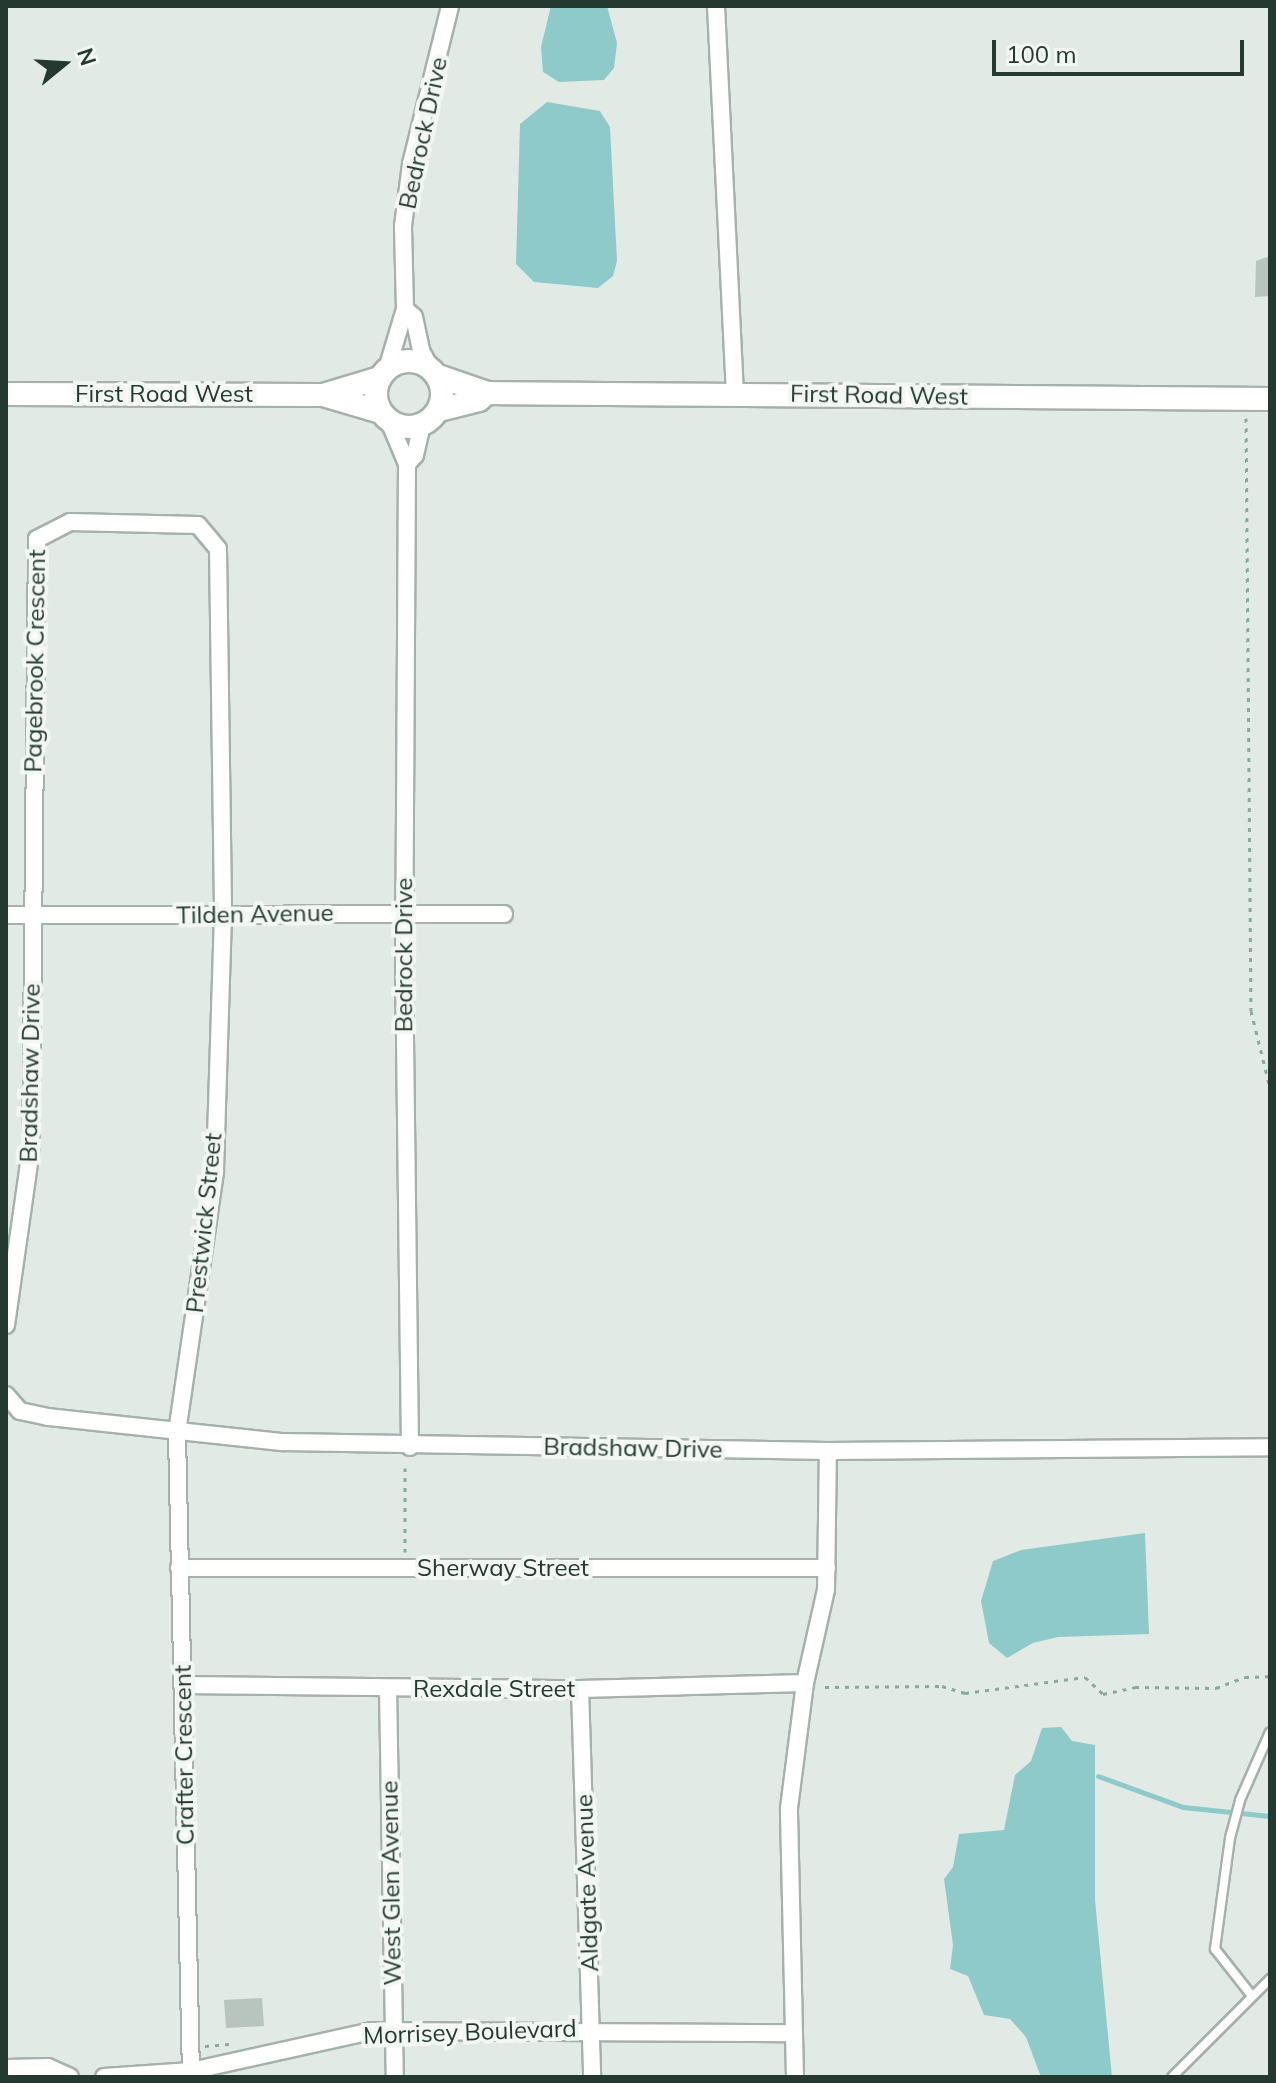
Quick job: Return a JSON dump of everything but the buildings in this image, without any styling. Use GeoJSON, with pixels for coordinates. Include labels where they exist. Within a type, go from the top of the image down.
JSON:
{"type":"FeatureCollection","features":[{"type":"Feature","properties":{"kind":"street","name":"Bedrock Drive"},"geometry":{"type":"LineString","coordinates":[[383,374],[405,309],[403,226],[411,164],[450,6]]}},
{"type":"Feature","properties":{"kind":"street"},"geometry":{"type":"LineString","coordinates":[[716,6],[735,393]]}},
{"type":"Feature","properties":{"kind":"street","name":"Bedrock Drive"},"geometry":{"type":"LineString","coordinates":[[405,309],[414,317],[421,351],[434,372]]}},
{"type":"Feature","properties":{"kind":"street","name":"First Road West"},"geometry":{"type":"LineString","coordinates":[[323,395],[383,374],[408,360],[487,393],[1270,399]]}},
{"type":"Feature","properties":{"kind":"street"},"geometry":{"type":"LineString","coordinates":[[434,372],[442,387],[439,410]]}},
{"type":"Feature","properties":{"kind":"street"},"geometry":{"type":"LineString","coordinates":[[383,374],[376,390],[385,416]]}},
{"type":"Feature","properties":{"kind":"street","name":"First Road West"},"geometry":{"type":"LineString","coordinates":[[6,394],[323,395],[422,425],[439,410],[479,400],[487,393]]}},
{"type":"Feature","properties":{"kind":"street","name":"Bedrock Drive"},"geometry":{"type":"LineString","coordinates":[[385,416],[407,464],[404,912],[410,1447]]}},
{"type":"Feature","properties":{"kind":"street","name":"Bedrock Drive"},"geometry":{"type":"LineString","coordinates":[[407,464],[415,455],[422,425]]}},
{"type":"Feature","properties":{"kind":"street","name":"Pagebrook Crescent"},"geometry":{"type":"LineString","coordinates":[[32,915],[37,539],[70,522],[198,525],[218,549],[223,915]]}},
{"type":"Feature","properties":{"kind":"street","name":"Tilden Avenue"},"geometry":{"type":"LineString","coordinates":[[6,915],[504,914]]}},
{"type":"Feature","properties":{"kind":"street","name":"Bradshaw Drive"},"geometry":{"type":"LineString","coordinates":[[6,1325],[12,1253],[31,1149],[32,915]]}},
{"type":"Feature","properties":{"kind":"street","name":"Prestwick Street"},"geometry":{"type":"LineString","coordinates":[[177,1434],[215,1172],[223,915]]}},
{"type":"Feature","properties":{"kind":"street","name":"Bradshaw Drive"},"geometry":{"type":"LineString","coordinates":[[6,1395],[20,1411],[177,1434],[410,1447],[828,1451],[1270,1447]]}},
{"type":"Feature","properties":{"kind":"street","name":"Crafter Crescent"},"geometry":{"type":"LineString","coordinates":[[177,1434],[191,2074]]}},
{"type":"Feature","properties":{"kind":"street"},"geometry":{"type":"LineString","coordinates":[[795,2077],[789,1808],[805,1683],[827,1568],[828,1451]]}},
{"type":"Feature","properties":{"kind":"street","name":"Sherway Street"},"geometry":{"type":"LineString","coordinates":[[179,1568],[827,1568]]}},
{"type":"Feature","properties":{"kind":"street","name":"Rexdale Street"},"geometry":{"type":"LineString","coordinates":[[182,1685],[580,1689],[805,1683]]}},
{"type":"Feature","properties":{"kind":"street","name":"West Glen Avenue"},"geometry":{"type":"LineString","coordinates":[[388,1689],[395,2077]]}},
{"type":"Feature","properties":{"kind":"street","name":"Aldgate Avenue"},"geometry":{"type":"LineString","coordinates":[[580,1689],[592,2077]]}},
{"type":"Feature","properties":{"kind":"street","name":"Morrisey Boulevard"},"geometry":{"type":"LineString","coordinates":[[104,2077],[191,2074],[320,2041],[394,2031],[592,2028],[792,2033]]}},
{"type":"Feature","properties":{"kind":"street"},"geometry":{"type":"LineString","coordinates":[[6,2068],[48,2067],[70,2077]]}},
{"type":"Feature","properties":{"kind":"lane"},"geometry":{"type":"LineString","coordinates":[[1252,1996],[1215,1949],[1230,1838],[1240,1800],[1270,1732]]}},
{"type":"Feature","properties":{"kind":"lane"},"geometry":{"type":"LineString","coordinates":[[1172,2077],[1270,1979]]}},
{"type":"Feature","properties":{"kind":"path"},"geometry":{"type":"LineString","coordinates":[[1246,398],[1251,1011],[1270,1088]]}},
{"type":"Feature","properties":{"kind":"path"},"geometry":{"type":"LineString","coordinates":[[405,1468],[405,1553]]}},
{"type":"Feature","properties":{"kind":"path"},"geometry":{"type":"LineString","coordinates":[[825,1687],[942,1686],[965,1693],[1085,1677],[1103,1694],[1135,1687],[1216,1688],[1245,1677],[1270,1676]]}},
{"type":"Feature","properties":{"kind":"water"},"geometry":{"type":"Polygon","coordinates":[[[551,6],[607,6],[617,43],[614,68],[604,80],[559,82],[543,72],[541,47],[551,6]]]}},
{"type":"Feature","properties":{"kind":"water"},"geometry":{"type":"Polygon","coordinates":[[[547,102],[600,111],[610,127],[617,261],[613,276],[598,288],[534,282],[516,264],[520,124],[547,102]]]}},
{"type":"Feature","properties":{"kind":"water"},"geometry":{"type":"Polygon","coordinates":[[[1145,1533],[1149,1634],[1058,1637],[1033,1643],[1007,1658],[989,1643],[981,1601],[993,1561],[1021,1550],[1145,1533]]]}},
{"type":"Feature","properties":{"kind":"water"},"geometry":{"type":"Polygon","coordinates":[[[1061,1727],[1072,1741],[1095,1745],[1095,1900],[1112,2077],[1041,2077],[1026,2037],[1010,2019],[984,2015],[968,1976],[950,1969],[953,1945],[944,1879],[953,1867],[959,1834],[1004,1830],[1015,1775],[1031,1761],[1042,1728],[1061,1727]]]}},
{"type":"Feature","properties":{"kind":"waterway"},"geometry":{"type":"LineString","coordinates":[[1098,1776],[1183,1807],[1270,1816]]}}]}
